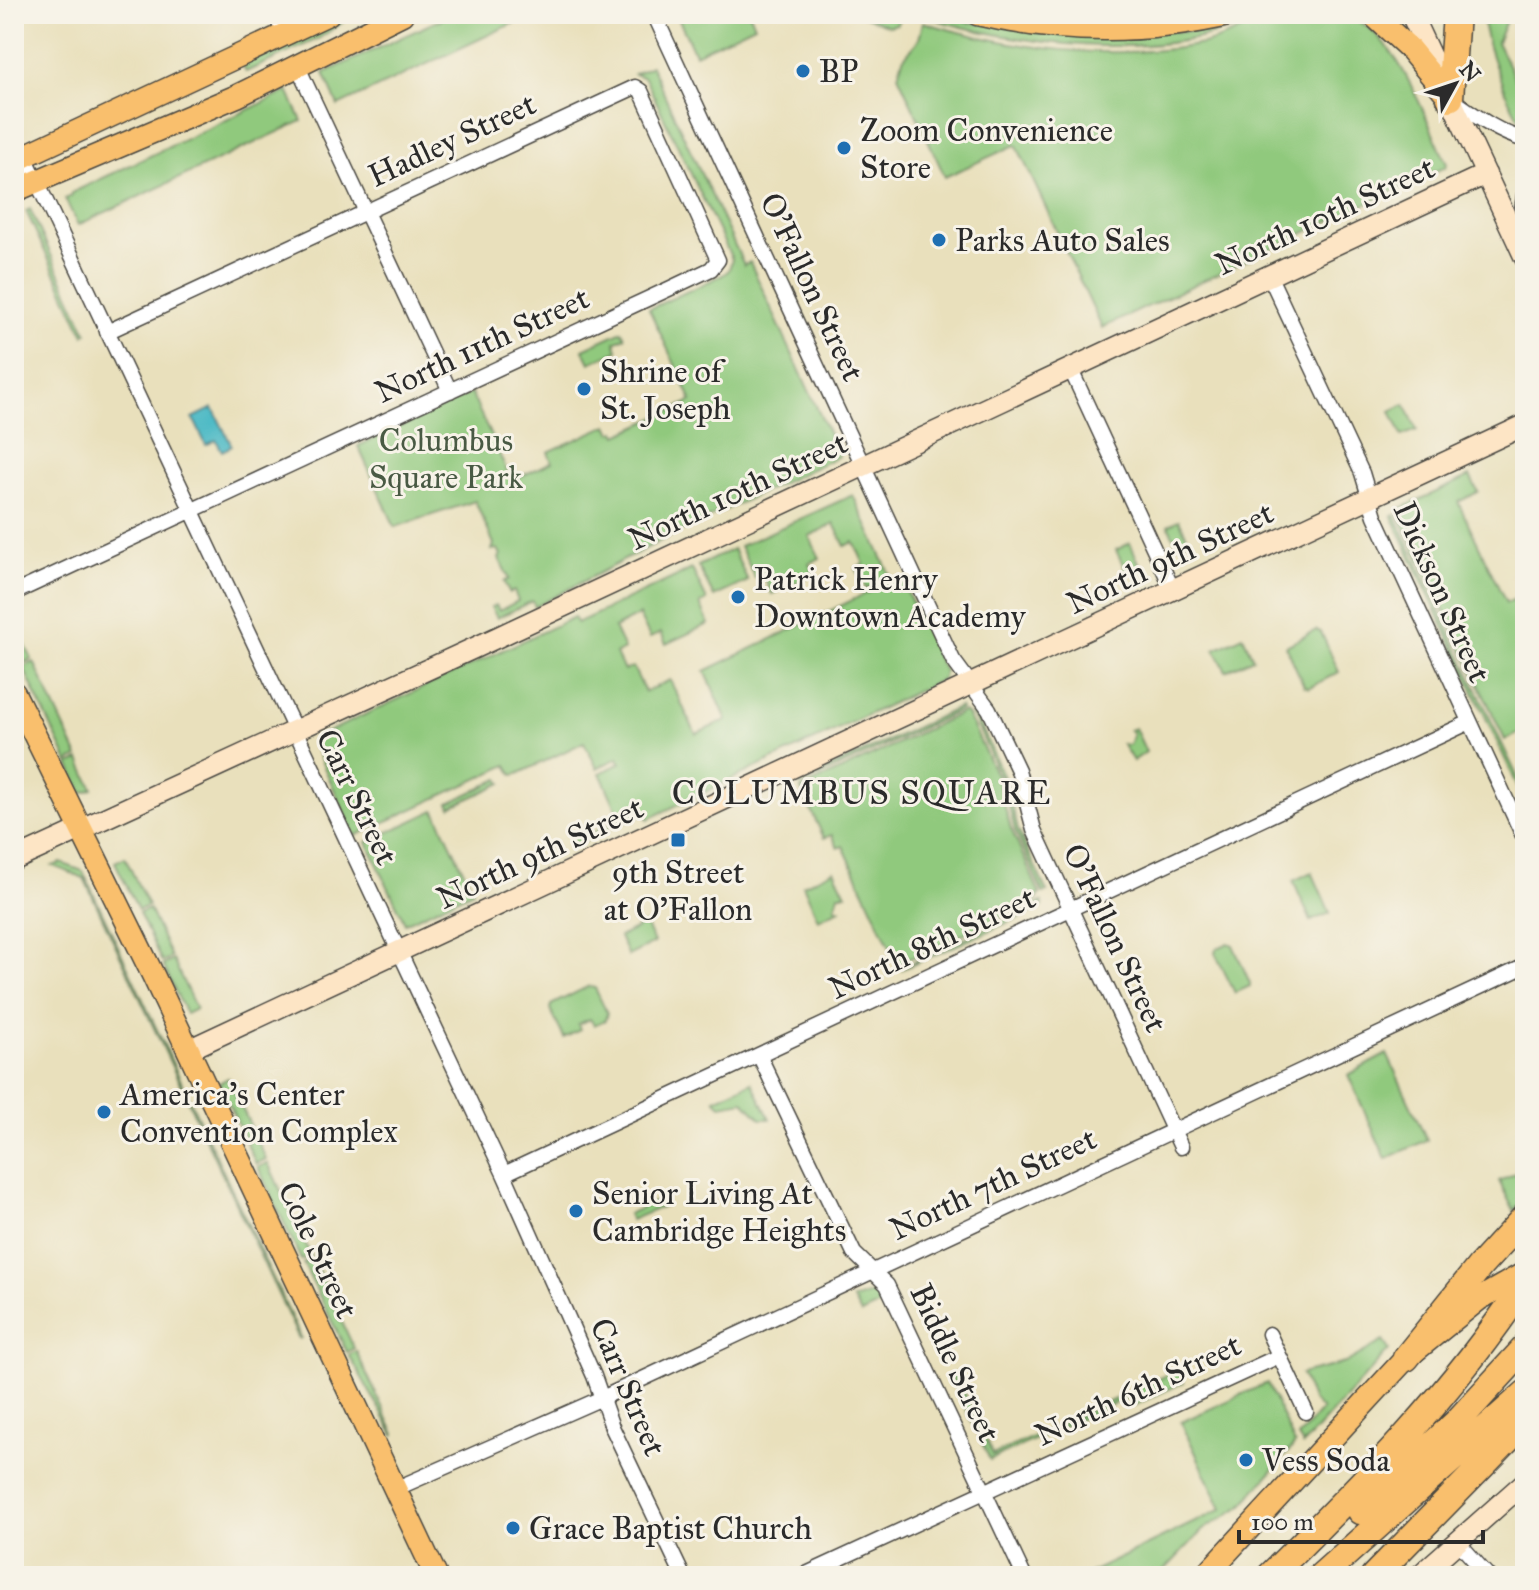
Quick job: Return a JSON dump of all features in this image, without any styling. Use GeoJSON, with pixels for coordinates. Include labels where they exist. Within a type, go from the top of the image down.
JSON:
{"type":"FeatureCollection","features":[{"type":"Feature","properties":{"kind":"highway"},"geometry":{"type":"LineString","coordinates":[[1450,98],[1456,14]]}},
{"type":"Feature","properties":{"kind":"highway"},"geometry":{"type":"LineString","coordinates":[[1406,1358],[1480,1266],[1525,1217]]}},
{"type":"Feature","properties":{"kind":"highway"},"geometry":{"type":"LineString","coordinates":[[1270,1576],[1410,1434],[1486,1339],[1514,1283]]}},
{"type":"Feature","properties":{"kind":"highway"},"geometry":{"type":"LineString","coordinates":[[1286,1576],[1456,1423],[1525,1348]]}},
{"type":"Feature","properties":{"kind":"highway"},"geometry":{"type":"LineString","coordinates":[[1321,1576],[1525,1394]]}},
{"type":"Feature","properties":{"kind":"highway"},"geometry":{"type":"LineString","coordinates":[[1374,1576],[1525,1422]]}},
{"type":"Feature","properties":{"kind":"main road"},"geometry":{"type":"LineString","coordinates":[[19,159],[280,24],[328,14]]}},
{"type":"Feature","properties":{"kind":"main road"},"geometry":{"type":"LineString","coordinates":[[14,191],[237,96],[402,14]]}},
{"type":"Feature","properties":{"kind":"main road"},"geometry":{"type":"LineString","coordinates":[[977,14],[1019,23],[1111,29],[1171,26],[1232,14]]}},
{"type":"Feature","properties":{"kind":"main road"},"geometry":{"type":"LineString","coordinates":[[1372,14],[1408,47],[1450,98]]}},
{"type":"Feature","properties":{"kind":"main road","name":"Cole Street"},"geometry":{"type":"LineString","coordinates":[[14,693],[188,1050],[436,1576]]}},
{"type":"Feature","properties":{"kind":"main road"},"geometry":{"type":"LineString","coordinates":[[1205,1576],[1406,1358],[1458,1315],[1514,1283],[1525,1273]]}},
{"type":"Feature","properties":{"kind":"street","name":"O'Fallon Street"},"geometry":{"type":"LineString","coordinates":[[654,14],[953,660],[989,709],[1018,770],[1034,830],[1181,1147]]}},
{"type":"Feature","properties":{"kind":"street"},"geometry":{"type":"LineString","coordinates":[[1411,14],[1522,251]]}},
{"type":"Feature","properties":{"kind":"street"},"geometry":{"type":"LineString","coordinates":[[298,67],[450,391]]}},
{"type":"Feature","properties":{"kind":"street","name":"Hadley Street"},"geometry":{"type":"LineString","coordinates":[[107,332],[635,87],[641,91],[717,254],[716,265],[711,269]]}},
{"type":"Feature","properties":{"kind":"street"},"geometry":{"type":"LineString","coordinates":[[1450,98],[1486,124],[1525,140]]}},
{"type":"Feature","properties":{"kind":"street","name":"Carr Street"},"geometry":{"type":"LineString","coordinates":[[14,133],[19,159],[36,181],[504,1174],[612,1427],[683,1576]]}},
{"type":"Feature","properties":{"kind":"street","name":"North 10th Street"},"geometry":{"type":"LineString","coordinates":[[14,860],[295,732],[1486,174]]}},
{"type":"Feature","properties":{"kind":"street"},"geometry":{"type":"LineString","coordinates":[[1522,251],[1525,189]]}},
{"type":"Feature","properties":{"kind":"street","name":"North 11th Street"},"geometry":{"type":"LineString","coordinates":[[14,593],[711,269]]}},
{"type":"Feature","properties":{"kind":"street","name":"Dickson Street"},"geometry":{"type":"LineString","coordinates":[[1269,275],[1362,473],[1375,516],[1525,840]]}},
{"type":"Feature","properties":{"kind":"street"},"geometry":{"type":"LineString","coordinates":[[1070,368],[1173,590]]}},
{"type":"Feature","properties":{"kind":"street","name":"North 9th Street"},"geometry":{"type":"LineString","coordinates":[[188,1050],[1525,425]]}},
{"type":"Feature","properties":{"kind":"street","name":"North 8th Street"},"geometry":{"type":"LineString","coordinates":[[504,1174],[1470,722]]}},
{"type":"Feature","properties":{"kind":"street","name":"North 7th Street"},"geometry":{"type":"LineString","coordinates":[[395,1489],[602,1398],[1525,966]]}},
{"type":"Feature","properties":{"kind":"street","name":"Biddle Street"},"geometry":{"type":"LineString","coordinates":[[759,1055],[854,1253],[887,1285],[1024,1576]]}},
{"type":"Feature","properties":{"kind":"street"},"geometry":{"type":"LineString","coordinates":[[1269,1334],[1306,1412]]}},
{"type":"Feature","properties":{"kind":"street","name":"North 6th Street"},"geometry":{"type":"LineString","coordinates":[[802,1576],[1279,1356]]}},
{"type":"Feature","properties":{"kind":"street"},"geometry":{"type":"LineString","coordinates":[[1419,1576],[1525,1482]]}},
{"type":"Feature","properties":{"kind":"street"},"geometry":{"type":"LineString","coordinates":[[1458,1542],[1488,1576]]}},
{"type":"Feature","properties":{"kind":"green space"},"geometry":{"type":"Polygon","coordinates":[[[349,14],[355,14],[318,39],[246,72],[242,64],[349,14]]]}},
{"type":"Feature","properties":{"kind":"green space"},"geometry":{"type":"Polygon","coordinates":[[[452,14],[533,14],[338,106],[324,73],[452,14]]]}},
{"type":"Feature","properties":{"kind":"green space"},"geometry":{"type":"Polygon","coordinates":[[[676,14],[750,14],[755,25],[695,54],[676,14]]]}},
{"type":"Feature","properties":{"kind":"green space"},"geometry":{"type":"Polygon","coordinates":[[[858,14],[901,15],[897,24],[889,26],[858,14]]]}},
{"type":"Feature","properties":{"kind":"green space"},"geometry":{"type":"Polygon","coordinates":[[[936,14],[971,23],[1194,32],[1241,24],[1207,36],[1169,43],[1085,45],[1001,35],[927,17],[936,14]]]}},
{"type":"Feature","properties":{"kind":"green space"},"geometry":{"type":"Polygon","coordinates":[[[1162,14],[1125,20],[1075,19],[1074,15],[1162,14]]]}},
{"type":"Feature","properties":{"kind":"green space"},"geometry":{"type":"Polygon","coordinates":[[[1303,14],[1347,16],[1365,25],[1381,40],[1408,79],[1447,164],[1102,328],[1017,146],[945,177],[898,75],[903,59],[919,39],[923,22],[1026,46],[1133,52],[1203,44],[1262,23],[1303,14]]]}},
{"type":"Feature","properties":{"kind":"green space"},"geometry":{"type":"Polygon","coordinates":[[[1483,14],[1509,14],[1497,42],[1525,99],[1525,125],[1512,105],[1498,72],[1483,14]]]}},
{"type":"Feature","properties":{"kind":"green space","name":"Columbus Square Park"},"geometry":{"type":"Polygon","coordinates":[[[651,66],[744,265],[750,262],[839,456],[662,540],[535,607],[532,601],[497,618],[491,607],[496,605],[499,611],[518,601],[514,591],[509,593],[504,582],[509,579],[499,558],[501,555],[498,549],[492,550],[494,544],[475,501],[395,527],[358,446],[471,393],[513,484],[517,482],[515,479],[552,462],[548,452],[608,425],[612,433],[616,431],[618,435],[692,401],[649,309],[723,275],[729,270],[732,259],[645,78],[634,74],[651,66]]]}},
{"type":"Feature","properties":{"kind":"green space"},"geometry":{"type":"Polygon","coordinates":[[[288,91],[302,121],[78,225],[65,199],[72,196],[71,193],[288,91]]]}},
{"type":"Feature","properties":{"kind":"green space"},"geometry":{"type":"Polygon","coordinates":[[[30,209],[87,333],[84,335],[26,211],[30,209]]]}},
{"type":"Feature","properties":{"kind":"green space"},"geometry":{"type":"Polygon","coordinates":[[[622,331],[625,337],[615,342],[618,350],[590,363],[583,349],[622,331]]]}},
{"type":"Feature","properties":{"kind":"green space"},"geometry":{"type":"Polygon","coordinates":[[[1405,404],[1417,430],[1402,436],[1391,411],[1405,404]]]}},
{"type":"Feature","properties":{"kind":"green space"},"geometry":{"type":"Polygon","coordinates":[[[1470,476],[1478,492],[1458,502],[1506,603],[1525,595],[1525,730],[1505,740],[1399,515],[1400,509],[1470,476]]]}},
{"type":"Feature","properties":{"kind":"green space"},"geometry":{"type":"Polygon","coordinates":[[[853,495],[891,577],[866,589],[856,568],[864,564],[854,542],[845,546],[834,524],[809,536],[820,558],[809,563],[814,574],[772,594],[763,574],[755,578],[740,546],[853,495]]]}},
{"type":"Feature","properties":{"kind":"green space"},"geometry":{"type":"Polygon","coordinates":[[[1395,515],[1525,793],[1525,802],[1392,516],[1395,515]]]}},
{"type":"Feature","properties":{"kind":"green space"},"geometry":{"type":"Polygon","coordinates":[[[1179,520],[1189,540],[1177,545],[1168,525],[1179,520]]]}},
{"type":"Feature","properties":{"kind":"green space"},"geometry":{"type":"Polygon","coordinates":[[[1130,543],[1140,565],[1126,571],[1116,550],[1130,543]]]}},
{"type":"Feature","properties":{"kind":"green space"},"geometry":{"type":"Polygon","coordinates":[[[733,549],[748,581],[714,597],[698,566],[733,549]]]}},
{"type":"Feature","properties":{"kind":"green space"},"geometry":{"type":"Polygon","coordinates":[[[692,569],[707,600],[700,604],[709,624],[666,644],[661,633],[650,638],[639,615],[614,628],[624,649],[616,654],[624,671],[633,667],[645,692],[670,680],[696,734],[727,720],[705,671],[900,577],[944,671],[943,679],[648,819],[644,813],[615,827],[613,823],[621,819],[600,773],[621,763],[618,758],[597,768],[584,742],[518,774],[513,775],[507,765],[355,836],[315,747],[315,738],[574,617],[577,623],[692,569]]]}},
{"type":"Feature","properties":{"kind":"green space"},"geometry":{"type":"Polygon","coordinates":[[[14,622],[32,659],[22,664],[14,647],[14,622]]]}},
{"type":"Feature","properties":{"kind":"green space"},"geometry":{"type":"Polygon","coordinates":[[[1316,630],[1321,632],[1339,672],[1309,688],[1304,686],[1286,646],[1316,630]]]}},
{"type":"Feature","properties":{"kind":"green space"},"geometry":{"type":"Polygon","coordinates":[[[1243,636],[1253,658],[1226,671],[1215,649],[1243,636]]]}},
{"type":"Feature","properties":{"kind":"green space"},"geometry":{"type":"Polygon","coordinates":[[[34,662],[78,757],[68,762],[23,667],[34,662]]]}},
{"type":"Feature","properties":{"kind":"green space"},"geometry":{"type":"Polygon","coordinates":[[[960,707],[961,710],[800,785],[799,782],[960,707]]]}},
{"type":"Feature","properties":{"kind":"green space"},"geometry":{"type":"Polygon","coordinates":[[[963,712],[967,714],[996,775],[1011,829],[1040,894],[1037,900],[898,964],[843,846],[838,848],[832,835],[824,838],[801,789],[963,712]]]}},
{"type":"Feature","properties":{"kind":"green space"},"geometry":{"type":"Polygon","coordinates":[[[975,713],[1007,784],[1018,830],[1047,892],[1043,893],[1015,831],[1004,785],[972,714],[975,713]]]}},
{"type":"Feature","properties":{"kind":"green space"},"geometry":{"type":"Polygon","coordinates":[[[1135,728],[1146,752],[1133,761],[1122,744],[1129,745],[1133,733],[1129,730],[1135,728]]]}},
{"type":"Feature","properties":{"kind":"green space"},"geometry":{"type":"Polygon","coordinates":[[[80,760],[93,789],[82,793],[69,764],[80,760]]]}},
{"type":"Feature","properties":{"kind":"green space"},"geometry":{"type":"Polygon","coordinates":[[[499,779],[502,783],[451,807],[449,803],[499,779]]]}},
{"type":"Feature","properties":{"kind":"green space"},"geometry":{"type":"Polygon","coordinates":[[[435,810],[473,891],[405,923],[367,842],[435,810]]]}},
{"type":"Feature","properties":{"kind":"green space"},"geometry":{"type":"Polygon","coordinates":[[[608,825],[610,829],[576,845],[571,835],[587,827],[591,834],[608,825]]]}},
{"type":"Feature","properties":{"kind":"green space"},"geometry":{"type":"Polygon","coordinates":[[[125,857],[148,906],[138,910],[115,862],[125,857]]]}},
{"type":"Feature","properties":{"kind":"green space"},"geometry":{"type":"Polygon","coordinates":[[[61,863],[83,871],[301,1338],[84,878],[53,866],[61,863]]]}},
{"type":"Feature","properties":{"kind":"green space"},"geometry":{"type":"Polygon","coordinates":[[[834,870],[846,894],[839,894],[835,907],[840,909],[818,919],[803,885],[834,870]]]}},
{"type":"Feature","properties":{"kind":"green space"},"geometry":{"type":"Polygon","coordinates":[[[1312,872],[1330,913],[1311,921],[1293,881],[1312,872]]]}},
{"type":"Feature","properties":{"kind":"green space"},"geometry":{"type":"Polygon","coordinates":[[[1042,902],[1043,906],[1039,909],[903,969],[905,966],[1042,902]]]}},
{"type":"Feature","properties":{"kind":"green space"},"geometry":{"type":"Polygon","coordinates":[[[149,909],[171,957],[162,962],[139,913],[149,909]]]}},
{"type":"Feature","properties":{"kind":"green space"},"geometry":{"type":"Polygon","coordinates":[[[645,924],[654,943],[628,956],[619,937],[645,924]]]}},
{"type":"Feature","properties":{"kind":"green space"},"geometry":{"type":"Polygon","coordinates":[[[1228,943],[1233,945],[1250,983],[1250,986],[1235,993],[1215,953],[1216,949],[1228,943]]]}},
{"type":"Feature","properties":{"kind":"green space"},"geometry":{"type":"Polygon","coordinates":[[[173,960],[196,1009],[186,1014],[163,965],[173,960]]]}},
{"type":"Feature","properties":{"kind":"green space"},"geometry":{"type":"Polygon","coordinates":[[[589,986],[595,988],[607,1013],[605,1020],[594,1025],[590,1019],[578,1024],[580,1030],[564,1038],[551,1005],[589,986]]]}},
{"type":"Feature","properties":{"kind":"green space"},"geometry":{"type":"Polygon","coordinates":[[[1387,1054],[1427,1140],[1386,1159],[1348,1075],[1387,1054]]]}},
{"type":"Feature","properties":{"kind":"green space"},"geometry":{"type":"Polygon","coordinates":[[[228,1078],[266,1159],[256,1164],[219,1083],[228,1078]]]}},
{"type":"Feature","properties":{"kind":"green space"},"geometry":{"type":"Polygon","coordinates":[[[752,1082],[770,1119],[761,1119],[744,1101],[721,1105],[715,1099],[752,1082]]]}},
{"type":"Feature","properties":{"kind":"green space"},"geometry":{"type":"Polygon","coordinates":[[[268,1163],[311,1256],[301,1260],[258,1167],[268,1163]]]}},
{"type":"Feature","properties":{"kind":"green space"},"geometry":{"type":"Polygon","coordinates":[[[1525,1169],[1525,1198],[1514,1211],[1499,1181],[1525,1169]]]}},
{"type":"Feature","properties":{"kind":"green space"},"geometry":{"type":"Polygon","coordinates":[[[663,1198],[666,1205],[631,1220],[628,1214],[663,1198]]]}},
{"type":"Feature","properties":{"kind":"green space"},"geometry":{"type":"Polygon","coordinates":[[[313,1259],[354,1348],[347,1352],[303,1263],[313,1259]]]}},
{"type":"Feature","properties":{"kind":"green space"},"geometry":{"type":"Polygon","coordinates":[[[877,1293],[882,1304],[861,1314],[853,1300],[877,1293]]]}},
{"type":"Feature","properties":{"kind":"green space"},"geometry":{"type":"Polygon","coordinates":[[[1383,1341],[1389,1350],[1303,1445],[1298,1437],[1322,1410],[1312,1400],[1301,1374],[1345,1363],[1383,1341]]]}},
{"type":"Feature","properties":{"kind":"green space"},"geometry":{"type":"Polygon","coordinates":[[[356,1351],[395,1434],[394,1435],[349,1355],[356,1351]]]}},
{"type":"Feature","properties":{"kind":"green space"},"geometry":{"type":"Polygon","coordinates":[[[1178,1370],[1184,1382],[1135,1405],[1131,1396],[990,1460],[950,1375],[955,1373],[993,1455],[1178,1370]]]}},
{"type":"Feature","properties":{"kind":"green space"},"geometry":{"type":"Polygon","coordinates":[[[1267,1383],[1295,1444],[1242,1506],[1203,1530],[1159,1576],[1083,1576],[1222,1509],[1181,1422],[1267,1383]]]}},
{"type":"Feature","properties":{"kind":"water"},"geometry":{"type":"Polygon","coordinates":[[[213,408],[232,446],[222,451],[216,440],[206,445],[193,418],[213,408]]]}},
{"type":"Feature","properties":{"kind":"place","name":"BP"},"geometry":{"type":"Point","coordinates":[803,71]}},
{"type":"Feature","properties":{"kind":"place","name":"Zoom Convenience Store"},"geometry":{"type":"Point","coordinates":[844,148]}},
{"type":"Feature","properties":{"kind":"place","name":"Parks Auto Sales"},"geometry":{"type":"Point","coordinates":[939,240]}},
{"type":"Feature","properties":{"kind":"place","name":"Shrine of St. Joseph"},"geometry":{"type":"Point","coordinates":[584,389]}},
{"type":"Feature","properties":{"kind":"place","name":"Patrick Henry Downtown Academy"},"geometry":{"type":"Point","coordinates":[738,597]}},
{"type":"Feature","properties":{"kind":"place","name":"9th Street at O'Fallon"},"geometry":{"type":"Point","coordinates":[678,840]}},
{"type":"Feature","properties":{"kind":"place","name":"America’s Center Convention Complex"},"geometry":{"type":"Point","coordinates":[104,1112]}},
{"type":"Feature","properties":{"kind":"place","name":"Senior Living At Cambridge Heights"},"geometry":{"type":"Point","coordinates":[576,1211]}},
{"type":"Feature","properties":{"kind":"place","name":"Vess Soda"},"geometry":{"type":"Point","coordinates":[1246,1460]}},
{"type":"Feature","properties":{"kind":"place","name":"Grace Baptist Church"},"geometry":{"type":"Point","coordinates":[513,1528]}},
{"type":"Feature","properties":{"kind":"district","name":"COLUMBUS SQUARE"},"geometry":{"type":"Point","coordinates":[862,792]}}]}
